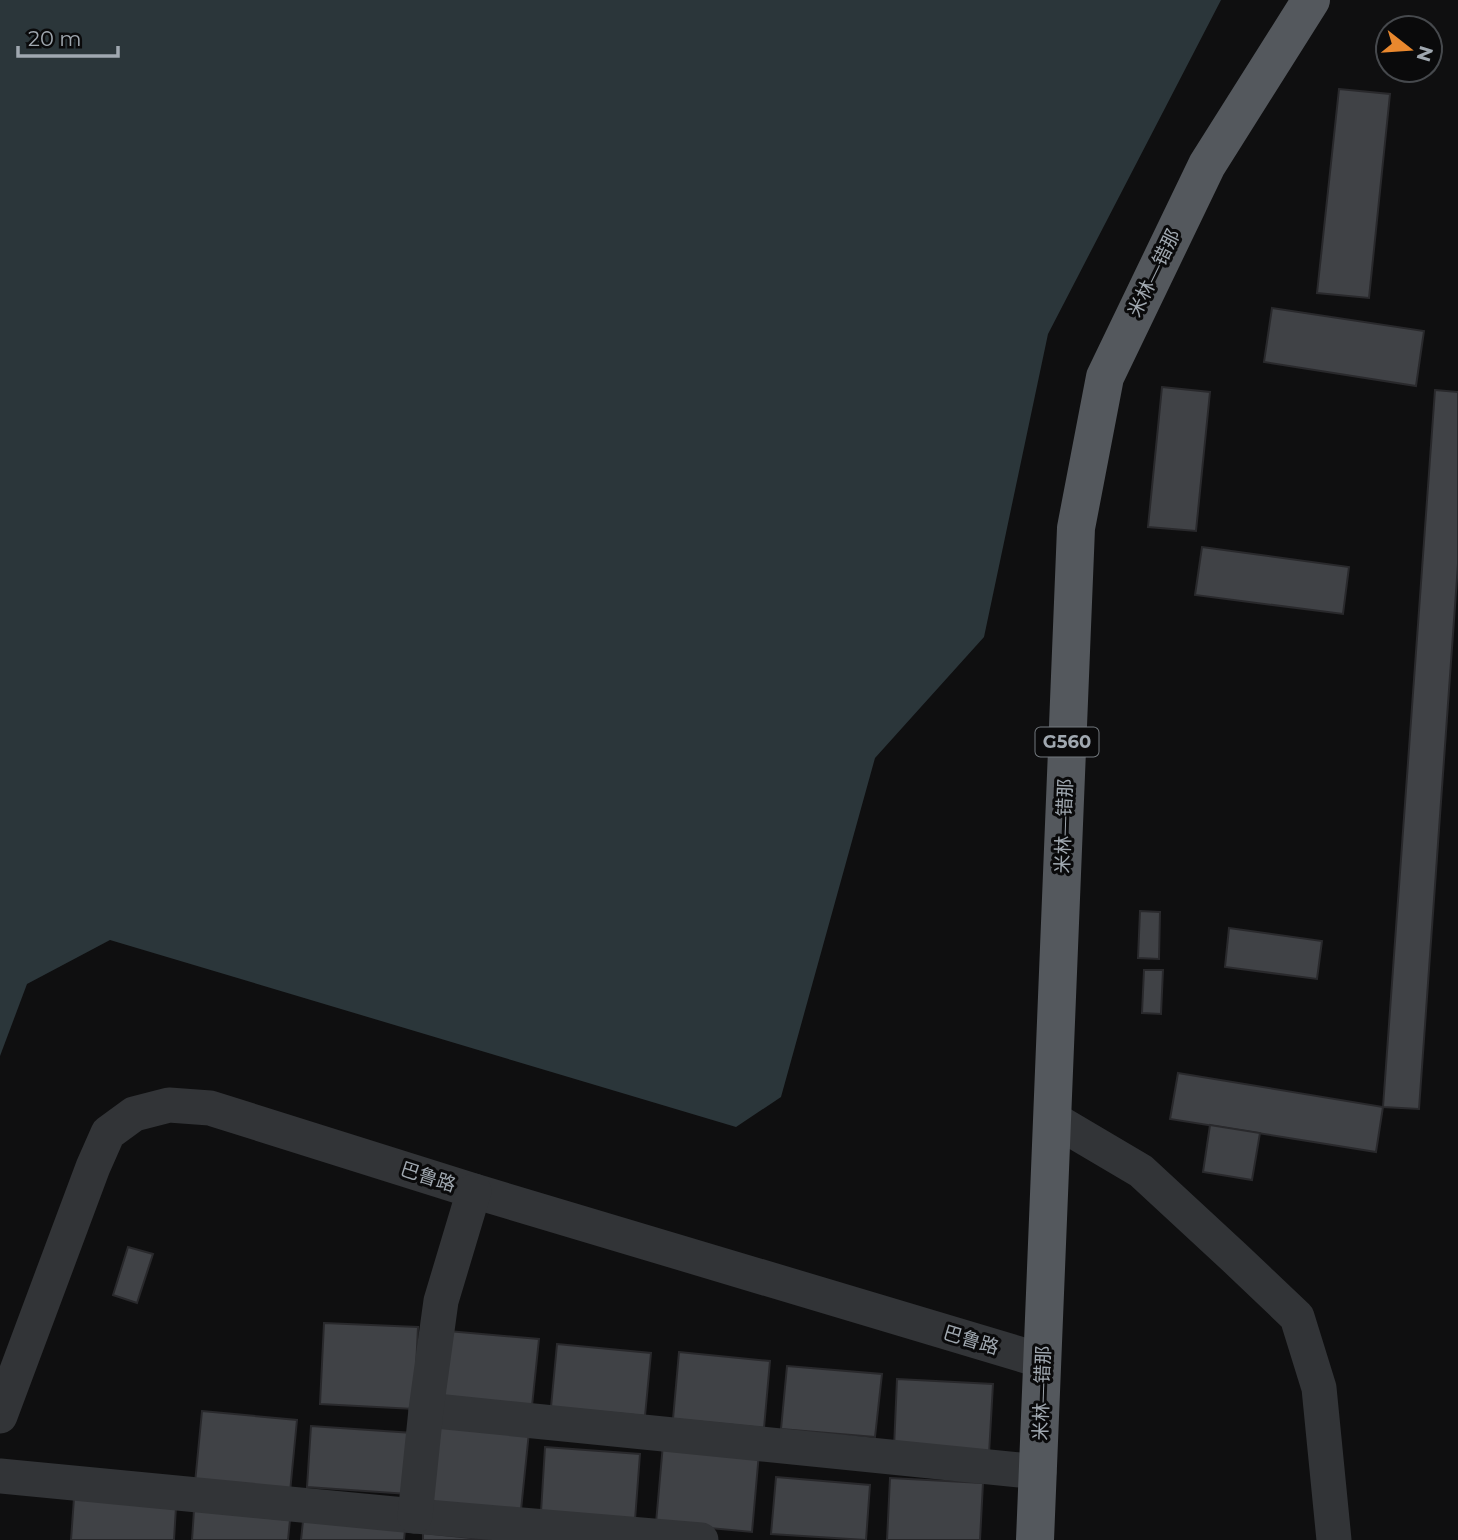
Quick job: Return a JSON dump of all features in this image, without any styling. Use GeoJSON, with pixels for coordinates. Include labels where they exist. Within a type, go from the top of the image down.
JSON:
{"type":"FeatureCollection","features":[{"type":"Feature","properties":{"kind":"highway","name":"米林—错那"},"geometry":{"type":"LineString","coordinates":[[1035,1540],[1076,528],[1105,377],[1207,165],[1311,0]]}},
{"type":"Feature","properties":{"kind":"street","name":"巴鲁路"},"geometry":{"type":"LineString","coordinates":[[0,1416],[108,1133],[134,1114],[169,1105],[210,1108],[474,1191],[1042,1361]]}},
{"type":"Feature","properties":{"kind":"street"},"geometry":{"type":"LineString","coordinates":[[1053,1119],[1141,1171],[1297,1317],[1319,1388],[1334,1540]]}},
{"type":"Feature","properties":{"kind":"street"},"geometry":{"type":"LineString","coordinates":[[415,1516],[440,1301],[474,1191]]}},
{"type":"Feature","properties":{"kind":"street"},"geometry":{"type":"LineString","coordinates":[[426,1410],[1039,1472]]}},
{"type":"Feature","properties":{"kind":"street"},"geometry":{"type":"LineString","coordinates":[[0,1476],[415,1516],[701,1540]]}},
{"type":"Feature","properties":{"kind":"shaded area"},"geometry":{"type":"Polygon","coordinates":[[[0,0],[1221,0],[1048,334],[984,637],[875,758],[781,1097],[736,1127],[110,940],[27,984],[0,1056],[0,0]]]}},
{"type":"Feature","properties":{"kind":"building"},"geometry":{"type":"Polygon","coordinates":[[[1339,89],[1390,94],[1369,298],[1317,293],[1339,89]]]}},
{"type":"Feature","properties":{"kind":"building"},"geometry":{"type":"Polygon","coordinates":[[[1272,308],[1424,331],[1416,386],[1264,362],[1272,308]]]}},
{"type":"Feature","properties":{"kind":"building"},"geometry":{"type":"Polygon","coordinates":[[[1162,387],[1210,392],[1196,531],[1148,527],[1162,387]]]}},
{"type":"Feature","properties":{"kind":"building"},"geometry":{"type":"Polygon","coordinates":[[[1435,390],[1458,392],[1458,564],[1419,1109],[1383,1107],[1435,390]]]}},
{"type":"Feature","properties":{"kind":"building"},"geometry":{"type":"Polygon","coordinates":[[[1202,547],[1349,567],[1343,614],[1195,595],[1202,547]]]}},
{"type":"Feature","properties":{"kind":"building"},"geometry":{"type":"Polygon","coordinates":[[[1140,911],[1160,912],[1159,959],[1138,958],[1140,911]]]}},
{"type":"Feature","properties":{"kind":"building"},"geometry":{"type":"Polygon","coordinates":[[[1229,928],[1322,941],[1317,979],[1225,967],[1229,928]]]}},
{"type":"Feature","properties":{"kind":"building"},"geometry":{"type":"Polygon","coordinates":[[[1144,970],[1163,970],[1161,1014],[1142,1013],[1144,970]]]}},
{"type":"Feature","properties":{"kind":"building"},"geometry":{"type":"Polygon","coordinates":[[[1178,1073],[1383,1107],[1376,1152],[1170,1119],[1178,1073]]]}},
{"type":"Feature","properties":{"kind":"building"},"geometry":{"type":"Polygon","coordinates":[[[1210,1125],[1260,1133],[1252,1180],[1203,1172],[1210,1125]]]}},
{"type":"Feature","properties":{"kind":"building"},"geometry":{"type":"Polygon","coordinates":[[[128,1247],[153,1254],[137,1303],[113,1295],[128,1247]]]}},
{"type":"Feature","properties":{"kind":"building"},"geometry":{"type":"Polygon","coordinates":[[[324,1323],[418,1327],[414,1409],[320,1404],[324,1323]]]}},
{"type":"Feature","properties":{"kind":"building"},"geometry":{"type":"Polygon","coordinates":[[[448,1331],[539,1339],[532,1406],[442,1397],[448,1331]]]}},
{"type":"Feature","properties":{"kind":"building"},"geometry":{"type":"Polygon","coordinates":[[[557,1344],[651,1353],[645,1416],[551,1407],[557,1344]]]}},
{"type":"Feature","properties":{"kind":"building"},"geometry":{"type":"Polygon","coordinates":[[[679,1352],[770,1361],[764,1428],[673,1419],[679,1352]]]}},
{"type":"Feature","properties":{"kind":"building"},"geometry":{"type":"Polygon","coordinates":[[[787,1366],[882,1374],[875,1437],[781,1429],[787,1366]]]}},
{"type":"Feature","properties":{"kind":"building"},"geometry":{"type":"Polygon","coordinates":[[[897,1379],[993,1384],[989,1454],[894,1448],[897,1379]]]}},
{"type":"Feature","properties":{"kind":"building"},"geometry":{"type":"Polygon","coordinates":[[[202,1411],[297,1420],[290,1492],[195,1483],[202,1411]]]}},
{"type":"Feature","properties":{"kind":"building"},"geometry":{"type":"Polygon","coordinates":[[[432,1423],[529,1432],[521,1510],[425,1502],[432,1423]]]}},
{"type":"Feature","properties":{"kind":"building"},"geometry":{"type":"Polygon","coordinates":[[[311,1426],[413,1433],[408,1494],[307,1487],[311,1426]]]}},
{"type":"Feature","properties":{"kind":"building"},"geometry":{"type":"Polygon","coordinates":[[[663,1444],[759,1453],[752,1532],[656,1523],[663,1444]]]}},
{"type":"Feature","properties":{"kind":"building"},"geometry":{"type":"Polygon","coordinates":[[[545,1447],[640,1454],[635,1520],[541,1512],[545,1447]]]}},
{"type":"Feature","properties":{"kind":"building"},"geometry":{"type":"Polygon","coordinates":[[[776,1477],[870,1485],[866,1540],[771,1534],[776,1477]]]}},
{"type":"Feature","properties":{"kind":"building"},"geometry":{"type":"Polygon","coordinates":[[[890,1478],[983,1483],[980,1540],[887,1540],[890,1478]]]}},
{"type":"Feature","properties":{"kind":"building"},"geometry":{"type":"Polygon","coordinates":[[[74,1498],[176,1507],[174,1540],[71,1540],[74,1498]]]}},
{"type":"Feature","properties":{"kind":"building"},"geometry":{"type":"Polygon","coordinates":[[[194,1510],[290,1520],[288,1540],[192,1540],[194,1510]]]}},
{"type":"Feature","properties":{"kind":"building"},"geometry":{"type":"Polygon","coordinates":[[[303,1521],[405,1530],[404,1540],[301,1540],[303,1521]]]}},
{"type":"Feature","properties":{"kind":"building"},"geometry":{"type":"Polygon","coordinates":[[[423,1533],[491,1540],[423,1540],[423,1533]]]}}]}
